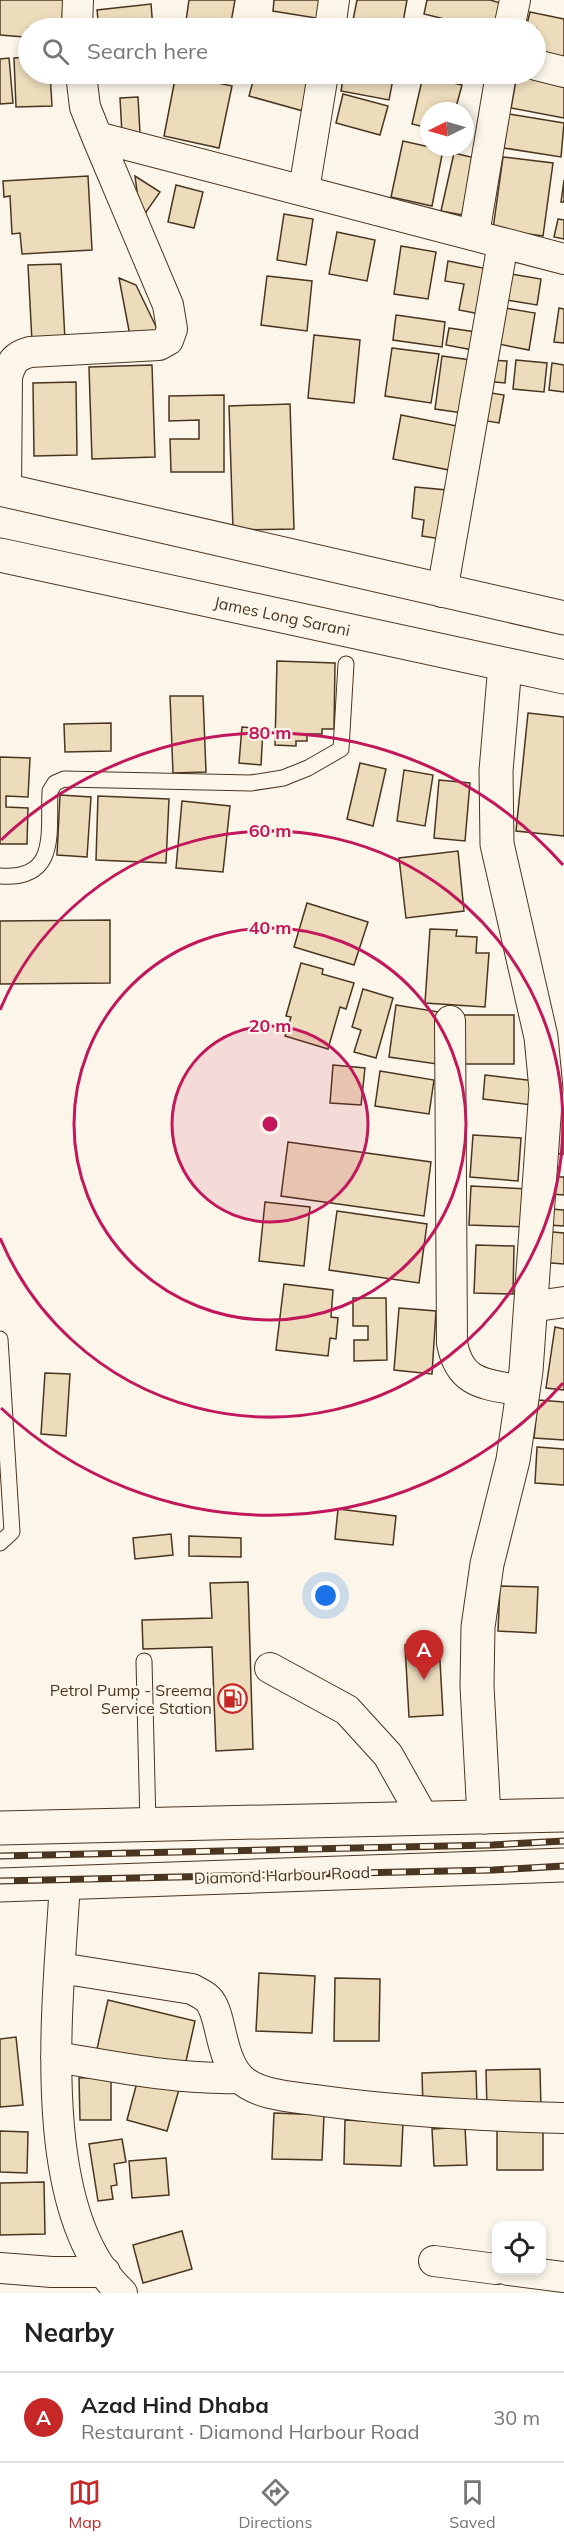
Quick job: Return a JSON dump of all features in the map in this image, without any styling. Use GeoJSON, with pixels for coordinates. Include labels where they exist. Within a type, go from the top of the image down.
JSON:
{"type":"FeatureCollection","features":[{"type":"Feature","properties":{"kind":"main road"},"geometry":{"type":"LineString","coordinates":[[3,489],[442,592],[564,618]]}},
{"type":"Feature","properties":{"kind":"main road","name":"James Long Sarani"},"geometry":{"type":"LineString","coordinates":[[0,555],[564,677]]}},
{"type":"Feature","properties":{"kind":"main road"},"geometry":{"type":"LineString","coordinates":[[484,1817],[477,1686],[478,1627],[487,1564],[513,1460],[523,1391],[546,1089],[541,1037],[497,844],[496,771],[505,665]]}},
{"type":"Feature","properties":{"kind":"main road"},"geometry":{"type":"LineString","coordinates":[[0,1828],[564,1815]]}},
{"type":"Feature","properties":{"kind":"main road","name":"Diamond Harbour Road"},"geometry":{"type":"LineString","coordinates":[[0,1885],[564,1865]]}},
{"type":"Feature","properties":{"kind":"street"},"geometry":{"type":"LineString","coordinates":[[77,18],[78,0]]}},
{"type":"Feature","properties":{"kind":"street"},"geometry":{"type":"LineString","coordinates":[[331,18],[334,0]]}},
{"type":"Feature","properties":{"kind":"street"},"geometry":{"type":"LineString","coordinates":[[511,18],[514,0]]}},
{"type":"Feature","properties":{"kind":"street"},"geometry":{"type":"LineString","coordinates":[[546,68],[564,72]]}},
{"type":"Feature","properties":{"kind":"street"},"geometry":{"type":"LineString","coordinates":[[3,489],[8,377],[11,363],[19,355],[30,352],[159,345],[168,340],[172,329],[168,305],[85,107],[82,84]]}},
{"type":"Feature","properties":{"kind":"street"},"geometry":{"type":"LineString","coordinates":[[304,190],[321,84]]}},
{"type":"Feature","properties":{"kind":"street"},"geometry":{"type":"LineString","coordinates":[[474,234],[499,84]]}},
{"type":"Feature","properties":{"kind":"street"},"geometry":{"type":"LineString","coordinates":[[97,137],[174,159],[304,190],[564,259]]}},
{"type":"Feature","properties":{"kind":"street"},"geometry":{"type":"LineString","coordinates":[[442,592],[503,243]]}},
{"type":"Feature","properties":{"kind":"street"},"geometry":{"type":"LineString","coordinates":[[450,1021],[452,1343],[455,1360],[465,1375],[479,1383],[523,1391]]}},
{"type":"Feature","properties":{"kind":"street"},"geometry":{"type":"LineString","coordinates":[[530,1307],[564,1302]]}},
{"type":"Feature","properties":{"kind":"street"},"geometry":{"type":"LineString","coordinates":[[270,1668],[347,1710],[388,1755],[424,1819]]}},
{"type":"Feature","properties":{"kind":"street"},"geometry":{"type":"LineString","coordinates":[[65,1882],[56,2057],[58,2118],[69,2194],[86,2244],[113,2282]]}},
{"type":"Feature","properties":{"kind":"street"},"geometry":{"type":"LineString","coordinates":[[60,1968],[192,1989],[208,1999],[213,2009],[224,2052],[240,2078],[261,2090],[384,2109],[440,2114],[564,2118]]}},
{"type":"Feature","properties":{"kind":"street"},"geometry":{"type":"LineString","coordinates":[[56,2057],[170,2076],[204,2079],[240,2078]]}},
{"type":"Feature","properties":{"kind":"street"},"geometry":{"type":"LineString","coordinates":[[434,2261],[492,2268]]}},
{"type":"Feature","properties":{"kind":"street"},"geometry":{"type":"LineString","coordinates":[[0,2268],[52,2272],[113,2282]]}},
{"type":"Feature","properties":{"kind":"street"},"geometry":{"type":"LineString","coordinates":[[545,2275],[564,2277]]}},
{"type":"Feature","properties":{"kind":"lane"},"geometry":{"type":"LineString","coordinates":[[0,876],[23,875],[40,866],[47,851],[50,791],[56,783],[64,779],[250,783],[283,778],[308,768],[341,749],[346,664]]}},
{"type":"Feature","properties":{"kind":"lane"},"geometry":{"type":"LineString","coordinates":[[0,1339],[12,1532],[0,1543]]}},
{"type":"Feature","properties":{"kind":"lane"},"geometry":{"type":"LineString","coordinates":[[144,1661],[148,1825]]}},
{"type":"Feature","properties":{"kind":"building"},"geometry":{"type":"Polygon","coordinates":[[[0,0],[63,0],[62,18],[18,18],[18,36],[0,35],[0,0]]]}},
{"type":"Feature","properties":{"kind":"building"},"geometry":{"type":"Polygon","coordinates":[[[189,0],[235,0],[232,18],[186,18],[189,0]]]}},
{"type":"Feature","properties":{"kind":"building"},"geometry":{"type":"Polygon","coordinates":[[[274,0],[325,0],[322,18],[273,11],[274,0]]]}},
{"type":"Feature","properties":{"kind":"building"},"geometry":{"type":"Polygon","coordinates":[[[357,0],[407,0],[404,18],[353,18],[357,0]]]}},
{"type":"Feature","properties":{"kind":"building"},"geometry":{"type":"Polygon","coordinates":[[[427,0],[490,0],[504,4],[500,18],[440,18],[424,14],[427,0]]]}},
{"type":"Feature","properties":{"kind":"building"},"geometry":{"type":"Polygon","coordinates":[[[151,4],[152,18],[98,18],[97,10],[151,4]]]}},
{"type":"Feature","properties":{"kind":"building"},"geometry":{"type":"Polygon","coordinates":[[[530,12],[564,19],[564,57],[546,54],[546,18],[528,18],[530,12]]]}},
{"type":"Feature","properties":{"kind":"building"},"geometry":{"type":"Polygon","coordinates":[[[9,58],[13,103],[0,104],[0,59],[9,58]]]}},
{"type":"Feature","properties":{"kind":"building"},"geometry":{"type":"Polygon","coordinates":[[[14,58],[18,58],[18,84],[51,84],[52,106],[16,107],[14,58]]]}},
{"type":"Feature","properties":{"kind":"building"},"geometry":{"type":"Polygon","coordinates":[[[546,81],[564,84],[564,118],[511,108],[515,84],[546,84],[546,81]]]}},
{"type":"Feature","properties":{"kind":"building"},"geometry":{"type":"Polygon","coordinates":[[[174,84],[232,86],[219,148],[164,136],[174,84]]]}},
{"type":"Feature","properties":{"kind":"building"},"geometry":{"type":"Polygon","coordinates":[[[252,84],[311,84],[303,111],[249,96],[252,84]]]}},
{"type":"Feature","properties":{"kind":"building"},"geometry":{"type":"Polygon","coordinates":[[[342,84],[392,84],[389,100],[341,91],[342,84]]]}},
{"type":"Feature","properties":{"kind":"building"},"geometry":{"type":"Polygon","coordinates":[[[421,84],[462,85],[457,102],[420,102],[420,126],[412,124],[421,84]]]}},
{"type":"Feature","properties":{"kind":"building"},"geometry":{"type":"Polygon","coordinates":[[[343,94],[388,106],[380,135],[336,123],[343,94]]]}},
{"type":"Feature","properties":{"kind":"building"},"geometry":{"type":"Polygon","coordinates":[[[138,97],[140,133],[122,134],[120,98],[138,97]]]}},
{"type":"Feature","properties":{"kind":"building"},"geometry":{"type":"Polygon","coordinates":[[[509,114],[564,123],[561,157],[504,148],[509,114]]]}},
{"type":"Feature","properties":{"kind":"building"},"geometry":{"type":"Polygon","coordinates":[[[403,141],[420,145],[420,156],[442,156],[432,206],[391,197],[403,141]]]}},
{"type":"Feature","properties":{"kind":"building"},"geometry":{"type":"Polygon","coordinates":[[[453,156],[475,158],[463,215],[441,211],[453,156]]]}},
{"type":"Feature","properties":{"kind":"building"},"geometry":{"type":"Polygon","coordinates":[[[503,157],[553,163],[543,236],[493,229],[503,157]]]}},
{"type":"Feature","properties":{"kind":"building"},"geometry":{"type":"Polygon","coordinates":[[[88,176],[92,250],[22,254],[20,233],[12,234],[10,196],[4,197],[3,181],[88,176]]]}},
{"type":"Feature","properties":{"kind":"building"},"geometry":{"type":"Polygon","coordinates":[[[135,176],[160,192],[144,215],[138,199],[135,176]]]}},
{"type":"Feature","properties":{"kind":"building"},"geometry":{"type":"Polygon","coordinates":[[[564,180],[564,202],[561,202],[564,180]]]}},
{"type":"Feature","properties":{"kind":"building"},"geometry":{"type":"Polygon","coordinates":[[[176,185],[203,192],[194,228],[168,222],[176,185]]]}},
{"type":"Feature","properties":{"kind":"building"},"geometry":{"type":"Polygon","coordinates":[[[284,214],[313,219],[306,265],[277,260],[284,214]]]}},
{"type":"Feature","properties":{"kind":"building"},"geometry":{"type":"Polygon","coordinates":[[[558,219],[564,220],[564,239],[554,237],[558,219]]]}},
{"type":"Feature","properties":{"kind":"building"},"geometry":{"type":"Polygon","coordinates":[[[337,232],[375,240],[367,281],[329,274],[337,232]]]}},
{"type":"Feature","properties":{"kind":"building"},"geometry":{"type":"Polygon","coordinates":[[[401,246],[436,252],[428,299],[394,294],[401,246]]]}},
{"type":"Feature","properties":{"kind":"building"},"geometry":{"type":"Polygon","coordinates":[[[448,261],[488,269],[480,314],[459,310],[464,284],[445,281],[448,261]]]}},
{"type":"Feature","properties":{"kind":"building"},"geometry":{"type":"Polygon","coordinates":[[[61,264],[65,340],[32,342],[28,265],[61,264]]]}},
{"type":"Feature","properties":{"kind":"building"},"geometry":{"type":"Polygon","coordinates":[[[505,273],[541,279],[537,305],[501,299],[505,273]]]}},
{"type":"Feature","properties":{"kind":"building"},"geometry":{"type":"Polygon","coordinates":[[[267,276],[312,281],[307,331],[261,325],[267,276]]]}},
{"type":"Feature","properties":{"kind":"building"},"geometry":{"type":"Polygon","coordinates":[[[119,278],[136,285],[160,335],[131,341],[119,278]]]}},
{"type":"Feature","properties":{"kind":"building"},"geometry":{"type":"Polygon","coordinates":[[[499,307],[535,313],[529,350],[493,343],[499,307]]]}},
{"type":"Feature","properties":{"kind":"building"},"geometry":{"type":"Polygon","coordinates":[[[559,308],[564,309],[564,343],[554,342],[559,308]]]}},
{"type":"Feature","properties":{"kind":"building"},"geometry":{"type":"Polygon","coordinates":[[[396,315],[445,322],[442,347],[393,340],[396,315]]]}},
{"type":"Feature","properties":{"kind":"building"},"geometry":{"type":"Polygon","coordinates":[[[449,328],[476,332],[473,350],[446,345],[449,328]]]}},
{"type":"Feature","properties":{"kind":"building"},"geometry":{"type":"Polygon","coordinates":[[[314,335],[360,340],[354,403],[308,398],[314,335]]]}},
{"type":"Feature","properties":{"kind":"building"},"geometry":{"type":"Polygon","coordinates":[[[392,348],[439,354],[431,403],[385,396],[392,348]]]}},
{"type":"Feature","properties":{"kind":"building"},"geometry":{"type":"Polygon","coordinates":[[[442,356],[478,361],[470,414],[435,409],[442,356]]]}},
{"type":"Feature","properties":{"kind":"building"},"geometry":{"type":"Polygon","coordinates":[[[487,360],[507,361],[505,383],[485,381],[487,360]]]}},
{"type":"Feature","properties":{"kind":"building"},"geometry":{"type":"Polygon","coordinates":[[[516,360],[547,363],[544,392],[513,389],[516,360]]]}},
{"type":"Feature","properties":{"kind":"building"},"geometry":{"type":"Polygon","coordinates":[[[552,363],[564,365],[564,392],[549,390],[552,363]]]}},
{"type":"Feature","properties":{"kind":"building"},"geometry":{"type":"Polygon","coordinates":[[[152,365],[155,457],[92,459],[89,367],[152,365]]]}},
{"type":"Feature","properties":{"kind":"building"},"geometry":{"type":"Polygon","coordinates":[[[76,382],[77,455],[34,456],[33,383],[76,382]]]}},
{"type":"Feature","properties":{"kind":"building"},"geometry":{"type":"Polygon","coordinates":[[[485,392],[504,395],[499,423],[481,420],[485,392]]]}},
{"type":"Feature","properties":{"kind":"building"},"geometry":{"type":"Polygon","coordinates":[[[224,395],[224,472],[171,472],[170,439],[199,439],[199,420],[169,421],[169,396],[224,395]]]}},
{"type":"Feature","properties":{"kind":"building"},"geometry":{"type":"Polygon","coordinates":[[[290,404],[294,529],[233,530],[229,406],[290,404]]]}},
{"type":"Feature","properties":{"kind":"building"},"geometry":{"type":"Polygon","coordinates":[[[401,415],[457,426],[449,470],[393,459],[401,415]]]}},
{"type":"Feature","properties":{"kind":"building"},"geometry":{"type":"Polygon","coordinates":[[[415,487],[447,490],[441,539],[422,536],[424,520],[412,518],[415,487]]]}},
{"type":"Feature","properties":{"kind":"building"},"geometry":{"type":"Polygon","coordinates":[[[277,661],[335,663],[334,729],[322,729],[322,734],[307,734],[307,741],[296,741],[296,746],[275,745],[277,661]]]}},
{"type":"Feature","properties":{"kind":"building"},"geometry":{"type":"Polygon","coordinates":[[[170,696],[203,696],[206,772],[173,773],[170,696]]]}},
{"type":"Feature","properties":{"kind":"building"},"geometry":{"type":"Polygon","coordinates":[[[528,713],[564,717],[564,836],[516,831],[528,713]]]}},
{"type":"Feature","properties":{"kind":"building"},"geometry":{"type":"Polygon","coordinates":[[[111,723],[111,751],[65,752],[64,724],[111,723]]]}},
{"type":"Feature","properties":{"kind":"building"},"geometry":{"type":"Polygon","coordinates":[[[242,727],[263,729],[261,765],[239,763],[242,727]]]}},
{"type":"Feature","properties":{"kind":"building"},"geometry":{"type":"Polygon","coordinates":[[[0,757],[30,758],[28,797],[6,796],[6,807],[28,808],[27,844],[0,844],[0,757]]]}},
{"type":"Feature","properties":{"kind":"building"},"geometry":{"type":"Polygon","coordinates":[[[360,763],[386,769],[373,826],[347,819],[360,763]]]}},
{"type":"Feature","properties":{"kind":"building"},"geometry":{"type":"Polygon","coordinates":[[[404,770],[433,775],[425,826],[397,821],[404,770]]]}},
{"type":"Feature","properties":{"kind":"building"},"geometry":{"type":"Polygon","coordinates":[[[439,780],[470,783],[465,841],[434,838],[439,780]]]}},
{"type":"Feature","properties":{"kind":"building"},"geometry":{"type":"Polygon","coordinates":[[[60,795],[91,797],[87,857],[57,855],[60,795]]]}},
{"type":"Feature","properties":{"kind":"building"},"geometry":{"type":"Polygon","coordinates":[[[98,796],[169,799],[166,863],[96,860],[98,796]]]}},
{"type":"Feature","properties":{"kind":"building"},"geometry":{"type":"Polygon","coordinates":[[[182,801],[230,806],[223,872],[176,868],[182,801]]]}},
{"type":"Feature","properties":{"kind":"building"},"geometry":{"type":"Polygon","coordinates":[[[458,851],[464,911],[406,918],[399,858],[458,851]]]}},
{"type":"Feature","properties":{"kind":"building"},"geometry":{"type":"Polygon","coordinates":[[[307,903],[368,922],[354,965],[294,947],[307,903]]]}},
{"type":"Feature","properties":{"kind":"building"},"geometry":{"type":"Polygon","coordinates":[[[110,920],[110,983],[0,984],[0,921],[110,920]]]}},
{"type":"Feature","properties":{"kind":"building"},"geometry":{"type":"Polygon","coordinates":[[[430,929],[457,930],[456,936],[477,937],[476,953],[489,953],[485,1007],[425,1003],[430,929]]]}},
{"type":"Feature","properties":{"kind":"building"},"geometry":{"type":"Polygon","coordinates":[[[301,963],[323,969],[322,974],[354,983],[346,1009],[340,1007],[328,1049],[285,1036],[291,1017],[286,1016],[301,963]]]}},
{"type":"Feature","properties":{"kind":"building"},"geometry":{"type":"Polygon","coordinates":[[[363,989],[393,998],[376,1058],[354,1052],[361,1030],[352,1027],[363,989]]]}},
{"type":"Feature","properties":{"kind":"building"},"geometry":{"type":"Polygon","coordinates":[[[396,1005],[445,1013],[437,1064],[389,1057],[396,1005]]]}},
{"type":"Feature","properties":{"kind":"building"},"geometry":{"type":"Polygon","coordinates":[[[464,1015],[514,1015],[514,1064],[463,1064],[464,1015]]]}},
{"type":"Feature","properties":{"kind":"building"},"geometry":{"type":"Polygon","coordinates":[[[333,1065],[365,1068],[361,1105],[330,1103],[333,1065]]]}},
{"type":"Feature","properties":{"kind":"building"},"geometry":{"type":"Polygon","coordinates":[[[380,1071],[434,1080],[429,1114],[375,1106],[380,1071]]]}},
{"type":"Feature","properties":{"kind":"building"},"geometry":{"type":"Polygon","coordinates":[[[485,1075],[535,1081],[532,1105],[483,1099],[485,1075]]]}},
{"type":"Feature","properties":{"kind":"building"},"geometry":{"type":"Polygon","coordinates":[[[549,1115],[564,1116],[564,1154],[546,1153],[549,1115]]]}},
{"type":"Feature","properties":{"kind":"building"},"geometry":{"type":"Polygon","coordinates":[[[473,1135],[521,1138],[518,1181],[470,1177],[473,1135]]]}},
{"type":"Feature","properties":{"kind":"building"},"geometry":{"type":"Polygon","coordinates":[[[288,1142],[431,1162],[424,1216],[281,1196],[288,1142]]]}},
{"type":"Feature","properties":{"kind":"building"},"geometry":{"type":"Polygon","coordinates":[[[552,1177],[564,1177],[564,1195],[551,1194],[552,1177]]]}},
{"type":"Feature","properties":{"kind":"building"},"geometry":{"type":"Polygon","coordinates":[[[471,1186],[528,1189],[526,1227],[469,1225],[471,1186]]]}},
{"type":"Feature","properties":{"kind":"building"},"geometry":{"type":"Polygon","coordinates":[[[265,1202],[310,1207],[304,1266],[259,1261],[265,1202]]]}},
{"type":"Feature","properties":{"kind":"building"},"geometry":{"type":"Polygon","coordinates":[[[550,1209],[564,1210],[564,1226],[549,1225],[550,1209]]]}},
{"type":"Feature","properties":{"kind":"building"},"geometry":{"type":"Polygon","coordinates":[[[337,1211],[427,1224],[419,1283],[329,1270],[337,1211]]]}},
{"type":"Feature","properties":{"kind":"building"},"geometry":{"type":"Polygon","coordinates":[[[542,1231],[564,1233],[564,1264],[539,1262],[542,1231]]]}},
{"type":"Feature","properties":{"kind":"building"},"geometry":{"type":"Polygon","coordinates":[[[476,1245],[514,1246],[513,1294],[474,1293],[476,1245]]]}},
{"type":"Feature","properties":{"kind":"building"},"geometry":{"type":"Polygon","coordinates":[[[284,1284],[333,1290],[331,1317],[338,1318],[336,1339],[330,1338],[328,1356],[276,1350],[284,1284]]]}},
{"type":"Feature","properties":{"kind":"building"},"geometry":{"type":"Polygon","coordinates":[[[353,1298],[386,1298],[387,1360],[354,1361],[354,1340],[368,1340],[368,1326],[353,1326],[353,1298]]]}},
{"type":"Feature","properties":{"kind":"building"},"geometry":{"type":"Polygon","coordinates":[[[399,1308],[436,1311],[432,1374],[394,1370],[399,1308]]]}},
{"type":"Feature","properties":{"kind":"building"},"geometry":{"type":"Polygon","coordinates":[[[555,1327],[564,1329],[564,1390],[546,1388],[555,1327]]]}},
{"type":"Feature","properties":{"kind":"building"},"geometry":{"type":"Polygon","coordinates":[[[45,1373],[70,1374],[66,1436],[41,1434],[45,1373]]]}},
{"type":"Feature","properties":{"kind":"building"},"geometry":{"type":"Polygon","coordinates":[[[538,1400],[564,1402],[564,1440],[534,1438],[538,1400]]]}},
{"type":"Feature","properties":{"kind":"building"},"geometry":{"type":"Polygon","coordinates":[[[537,1447],[564,1449],[564,1485],[535,1483],[537,1447]]]}},
{"type":"Feature","properties":{"kind":"building"},"geometry":{"type":"Polygon","coordinates":[[[338,1509],[396,1516],[393,1545],[335,1539],[338,1509]]]}},
{"type":"Feature","properties":{"kind":"building"},"geometry":{"type":"Polygon","coordinates":[[[171,1534],[173,1555],[135,1559],[133,1538],[171,1534]]]}},
{"type":"Feature","properties":{"kind":"building"},"geometry":{"type":"Polygon","coordinates":[[[189,1536],[241,1538],[241,1557],[189,1556],[189,1536]]]}},
{"type":"Feature","properties":{"kind":"building","name":"Petrol Pump - Sreema Service Station"},"geometry":{"type":"Polygon","coordinates":[[[248,1582],[253,1749],[216,1751],[212,1647],[143,1649],[142,1620],[212,1618],[210,1583],[248,1582]]]}},
{"type":"Feature","properties":{"kind":"building"},"geometry":{"type":"Polygon","coordinates":[[[500,1586],[538,1587],[536,1633],[498,1631],[500,1586]]]}},
{"type":"Feature","properties":{"kind":"building"},"geometry":{"type":"Polygon","coordinates":[[[439,1643],[443,1715],[409,1717],[405,1645],[439,1643]]]}},
{"type":"Feature","properties":{"kind":"building"},"geometry":{"type":"Polygon","coordinates":[[[259,1973],[315,1976],[312,2033],[256,2031],[259,1973]]]}},
{"type":"Feature","properties":{"kind":"building"},"geometry":{"type":"Polygon","coordinates":[[[335,1978],[380,1979],[379,2041],[334,2041],[335,1978]]]}},
{"type":"Feature","properties":{"kind":"building"},"geometry":{"type":"Polygon","coordinates":[[[108,2000],[195,2021],[184,2070],[97,2049],[108,2000]]]}},
{"type":"Feature","properties":{"kind":"building"},"geometry":{"type":"Polygon","coordinates":[[[16,2037],[23,2105],[0,2107],[0,2039],[16,2037]]]}},
{"type":"Feature","properties":{"kind":"building"},"geometry":{"type":"Polygon","coordinates":[[[540,2069],[541,2109],[487,2110],[486,2070],[540,2069]]]}},
{"type":"Feature","properties":{"kind":"building"},"geometry":{"type":"Polygon","coordinates":[[[476,2071],[477,2106],[423,2108],[422,2073],[476,2071]]]}},
{"type":"Feature","properties":{"kind":"building"},"geometry":{"type":"Polygon","coordinates":[[[139,2075],[180,2086],[167,2131],[127,2120],[139,2075]]]}},
{"type":"Feature","properties":{"kind":"building"},"geometry":{"type":"Polygon","coordinates":[[[111,2077],[111,2120],[80,2120],[79,2078],[111,2077]]]}},
{"type":"Feature","properties":{"kind":"building"},"geometry":{"type":"Polygon","coordinates":[[[274,2113],[324,2115],[322,2160],[272,2159],[274,2113]]]}},
{"type":"Feature","properties":{"kind":"building"},"geometry":{"type":"Polygon","coordinates":[[[345,2120],[403,2123],[401,2166],[344,2164],[345,2120]]]}},
{"type":"Feature","properties":{"kind":"building"},"geometry":{"type":"Polygon","coordinates":[[[497,2126],[543,2127],[543,2170],[497,2170],[497,2126]]]}},
{"type":"Feature","properties":{"kind":"building"},"geometry":{"type":"Polygon","coordinates":[[[465,2127],[467,2165],[434,2166],[432,2129],[465,2127]]]}},
{"type":"Feature","properties":{"kind":"building"},"geometry":{"type":"Polygon","coordinates":[[[0,2131],[28,2132],[27,2173],[0,2172],[0,2131]]]}},
{"type":"Feature","properties":{"kind":"building"},"geometry":{"type":"Polygon","coordinates":[[[122,2139],[126,2162],[114,2164],[117,2185],[111,2186],[113,2199],[98,2201],[89,2144],[122,2139]]]}},
{"type":"Feature","properties":{"kind":"building"},"geometry":{"type":"Polygon","coordinates":[[[166,2158],[169,2195],[132,2198],[129,2161],[166,2158]]]}},
{"type":"Feature","properties":{"kind":"building"},"geometry":{"type":"Polygon","coordinates":[[[44,2182],[45,2234],[0,2235],[0,2183],[44,2182]]]}},
{"type":"Feature","properties":{"kind":"building"},"geometry":{"type":"Polygon","coordinates":[[[182,2231],[192,2269],[143,2283],[133,2245],[182,2231]]]}},
{"type":"Feature","properties":{"kind":"railway"},"geometry":{"type":"LineString","coordinates":[[0,1856],[492,1845],[564,1841]]}},
{"type":"Feature","properties":{"kind":"railway"},"geometry":{"type":"LineString","coordinates":[[0,1881],[493,1870],[564,1866]]}},
{"type":"Feature","properties":{"kind":"place","name":"Azad Hind Dhaba"},"geometry":{"type":"Point","coordinates":[424,1680]}},
{"type":"Feature","properties":{"kind":"place","name":"Petrol Pump - Sreema Service Station"},"geometry":{"type":"Point","coordinates":[233,1699]}}]}
